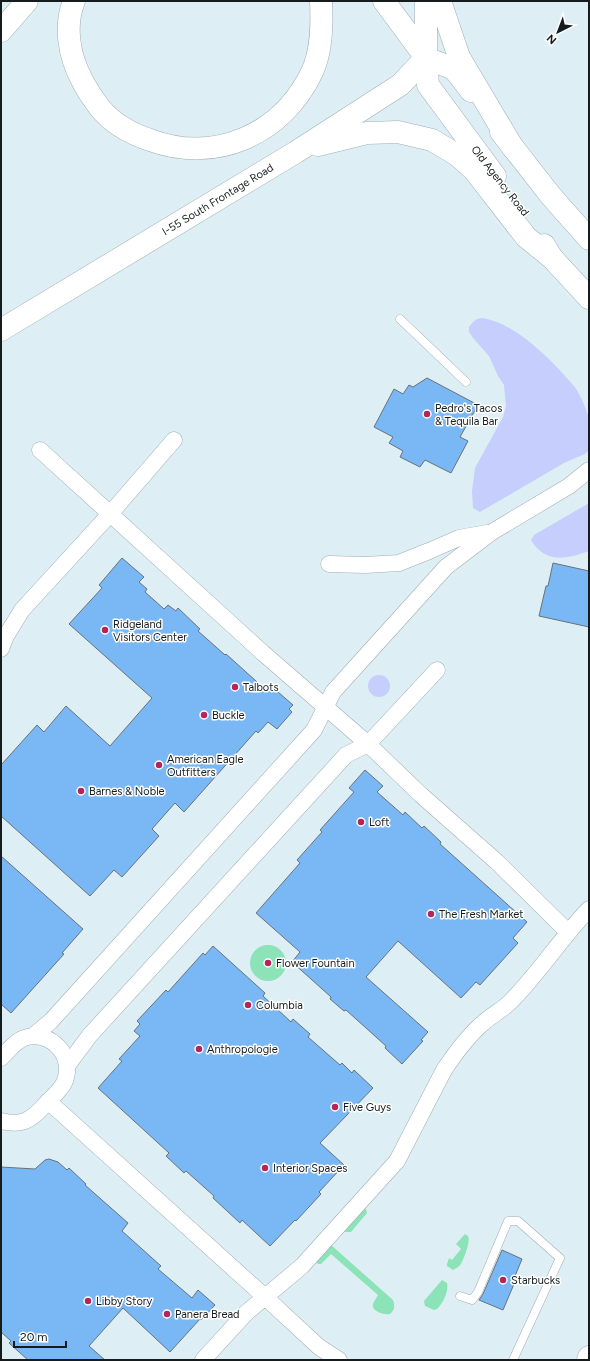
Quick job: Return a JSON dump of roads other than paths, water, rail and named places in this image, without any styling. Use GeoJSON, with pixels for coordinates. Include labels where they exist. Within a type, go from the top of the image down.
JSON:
{"type":"FeatureCollection","features":[{"type":"Feature","properties":{"kind":"main road"},"geometry":{"type":"LineString","coordinates":[[1,31],[27,1]]}},
{"type":"Feature","properties":{"kind":"main road"},"geometry":{"type":"LineString","coordinates":[[74,1],[69,21],[72,57],[88,92],[100,109],[118,124],[137,136],[158,144],[181,149],[203,149],[227,145],[245,138],[267,126],[283,113],[294,101],[312,71],[319,48],[322,23],[321,1]]}},
{"type":"Feature","properties":{"kind":"main road"},"geometry":{"type":"LineString","coordinates":[[384,1],[426,58],[454,69],[551,196],[589,239]]}},
{"type":"Feature","properties":{"kind":"main road","name":"Old Agency Road"},"geometry":{"type":"LineString","coordinates":[[426,1],[426,58],[428,85],[486,165],[530,220],[552,258],[589,298]]}},
{"type":"Feature","properties":{"kind":"main road"},"geometry":{"type":"LineString","coordinates":[[440,1],[459,57],[513,148]]}},
{"type":"Feature","properties":{"kind":"main road","name":"I-55 South Frontage Road"},"geometry":{"type":"LineString","coordinates":[[1,330],[296,152],[400,85],[426,58]]}},
{"type":"Feature","properties":{"kind":"main road"},"geometry":{"type":"LineString","coordinates":[[296,152],[335,140],[367,133],[398,132],[432,140],[457,155],[474,170],[526,237],[552,258]]}},
{"type":"Feature","properties":{"kind":"street"},"geometry":{"type":"LineString","coordinates":[[572,281],[589,310]]}},
{"type":"Feature","properties":{"kind":"street"},"geometry":{"type":"LineString","coordinates":[[1,649],[6,636],[22,610],[110,514],[174,440]]}},
{"type":"Feature","properties":{"kind":"street"},"geometry":{"type":"LineString","coordinates":[[40,450],[263,652],[368,744],[496,862],[568,932]]}},
{"type":"Feature","properties":{"kind":"street"},"geometry":{"type":"LineString","coordinates":[[1,1058],[14,1044],[33,1036],[51,1021],[314,730],[332,692],[446,567],[492,532],[569,486],[589,470]]}},
{"type":"Feature","properties":{"kind":"street"},"geometry":{"type":"LineString","coordinates":[[329,564],[365,565],[399,562],[429,552],[459,538],[492,532]]}},
{"type":"Feature","properties":{"kind":"street"},"geometry":{"type":"LineString","coordinates":[[67,1066],[90,1036],[346,755],[368,744],[437,670]]}},
{"type":"Feature","properties":{"kind":"street"},"geometry":{"type":"LineString","coordinates":[[203,1360],[246,1312],[302,1266],[397,1161],[444,1070],[454,1056],[482,1023],[513,1000],[568,932],[589,909]]}},
{"type":"Feature","properties":{"kind":"street"},"geometry":{"type":"LineString","coordinates":[[1,1121],[11,1124],[22,1123],[31,1118],[63,1085],[67,1075],[65,1057],[57,1045],[44,1038],[33,1036]]}},
{"type":"Feature","properties":{"kind":"street"},"geometry":{"type":"LineString","coordinates":[[48,1101],[319,1347],[339,1360]]}},
{"type":"Feature","properties":{"kind":"lane"},"geometry":{"type":"LineString","coordinates":[[400,319],[466,382]]}},
{"type":"Feature","properties":{"kind":"lane"},"geometry":{"type":"LineString","coordinates":[[460,1296],[472,1300],[478,1292],[508,1221],[518,1221],[560,1258],[513,1360]]}},
{"type":"Feature","properties":{"kind":"water"},"geometry":{"type":"Polygon","coordinates":[[[482,318],[506,326],[528,341],[558,368],[575,387],[586,409],[589,419],[589,450],[585,454],[564,463],[480,512],[473,508],[472,491],[475,468],[503,417],[506,406],[504,385],[489,356],[469,332],[469,327],[472,323],[477,319],[482,318]]]}},
{"type":"Feature","properties":{"kind":"water"},"geometry":{"type":"Polygon","coordinates":[[[589,503],[589,551],[573,556],[557,558],[543,553],[531,540],[534,535],[589,503]]]}},
{"type":"Feature","properties":{"kind":"water"},"geometry":{"type":"Polygon","coordinates":[[[379,675],[387,678],[390,686],[387,694],[379,697],[371,694],[368,686],[371,678],[379,675]]]}},
{"type":"Feature","properties":{"kind":"place","name":"Pedro's Tacos & Tequila Bar"},"geometry":{"type":"Point","coordinates":[427,414]}},
{"type":"Feature","properties":{"kind":"place","name":"Ridgeland Visitors Center"},"geometry":{"type":"Point","coordinates":[105,630]}},
{"type":"Feature","properties":{"kind":"place","name":"Talbots"},"geometry":{"type":"Point","coordinates":[235,687]}},
{"type":"Feature","properties":{"kind":"place","name":"Buckle"},"geometry":{"type":"Point","coordinates":[204,715]}},
{"type":"Feature","properties":{"kind":"place","name":"American Eagle Outfitters"},"geometry":{"type":"Point","coordinates":[159,765]}},
{"type":"Feature","properties":{"kind":"place","name":"Barnes & Noble"},"geometry":{"type":"Point","coordinates":[81,791]}},
{"type":"Feature","properties":{"kind":"place","name":"Loft"},"geometry":{"type":"Point","coordinates":[361,822]}},
{"type":"Feature","properties":{"kind":"place","name":"The Fresh Market"},"geometry":{"type":"Point","coordinates":[431,914]}},
{"type":"Feature","properties":{"kind":"place","name":"Flower Fountain"},"geometry":{"type":"Point","coordinates":[268,963]}},
{"type":"Feature","properties":{"kind":"place","name":"Columbia"},"geometry":{"type":"Point","coordinates":[248,1005]}},
{"type":"Feature","properties":{"kind":"place","name":"Anthropologie"},"geometry":{"type":"Point","coordinates":[199,1049]}},
{"type":"Feature","properties":{"kind":"place","name":"Five Guys"},"geometry":{"type":"Point","coordinates":[335,1107]}},
{"type":"Feature","properties":{"kind":"place","name":"Interior Spaces"},"geometry":{"type":"Point","coordinates":[265,1168]}},
{"type":"Feature","properties":{"kind":"place","name":"Starbucks"},"geometry":{"type":"Point","coordinates":[503,1280]}},
{"type":"Feature","properties":{"kind":"place","name":"Libby Story"},"geometry":{"type":"Point","coordinates":[88,1301]}},
{"type":"Feature","properties":{"kind":"place","name":"Panera Bread"},"geometry":{"type":"Point","coordinates":[167,1314]}}]}
